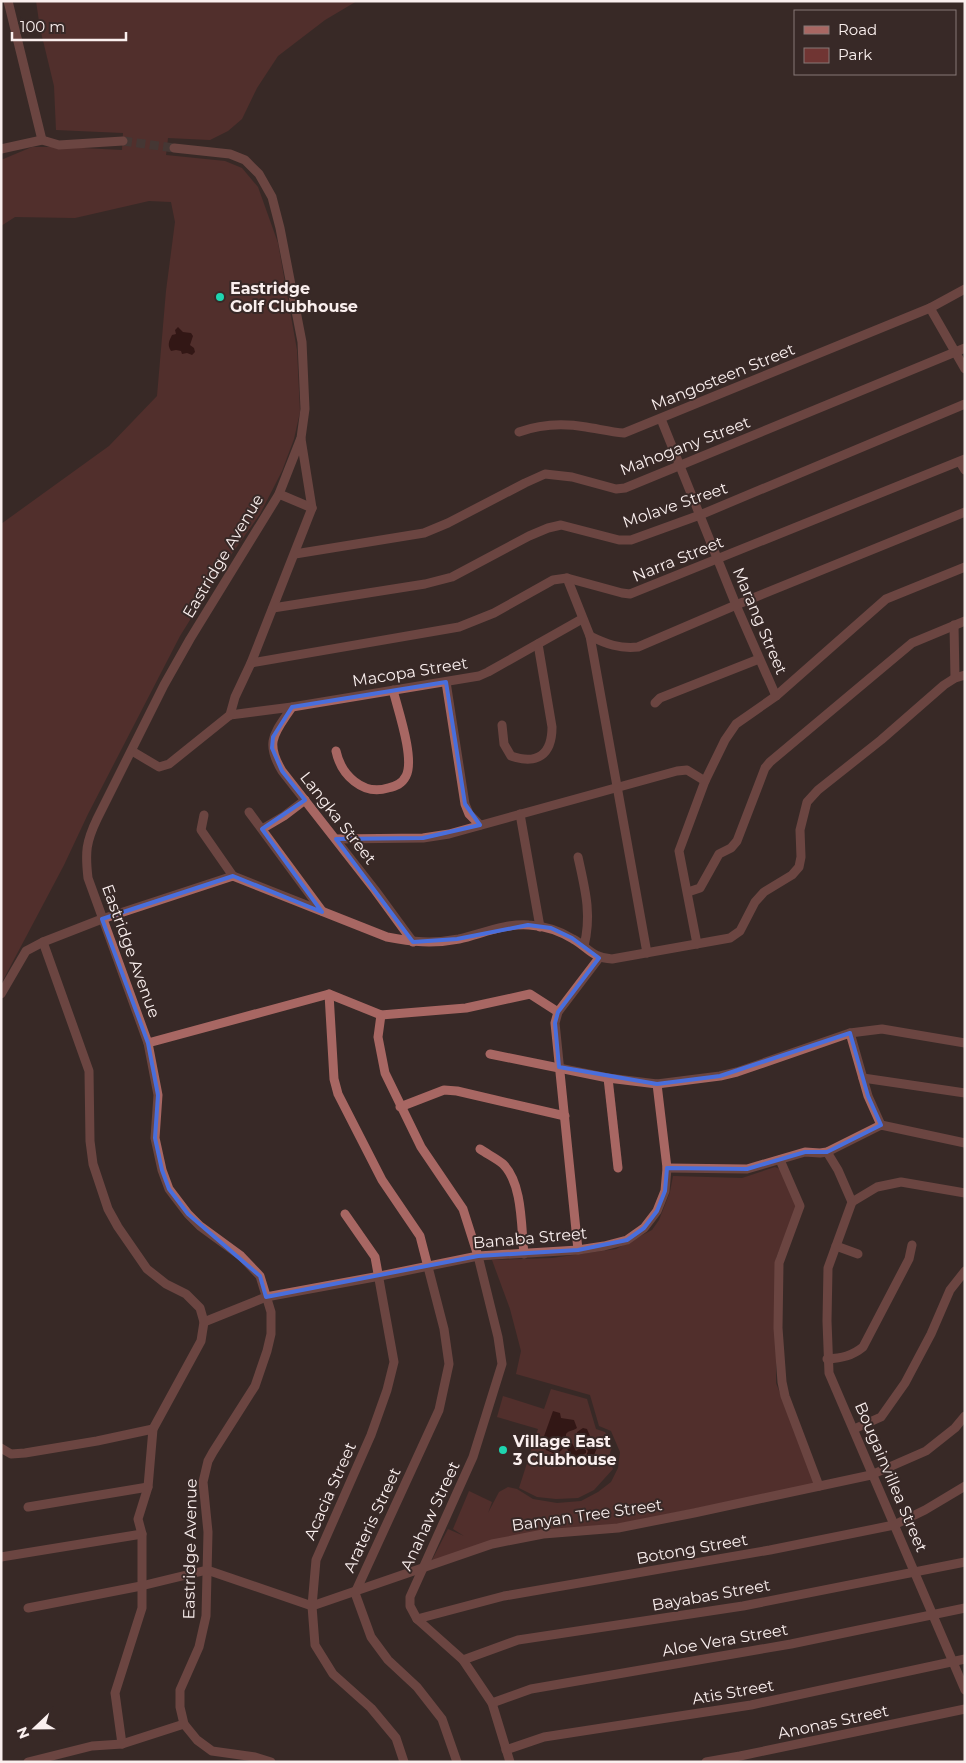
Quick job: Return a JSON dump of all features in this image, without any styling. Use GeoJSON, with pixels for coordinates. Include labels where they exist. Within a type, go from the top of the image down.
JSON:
{"type":"FeatureCollection","features":[{"type":"Feature","properties":{"kind":"street"},"geometry":{"type":"LineString","coordinates":[[8,1],[42,140]]}},
{"type":"Feature","properties":{"kind":"street"},"geometry":{"type":"LineString","coordinates":[[1,148],[42,140],[59,145],[123,141]]}},
{"type":"Feature","properties":{"kind":"street","name":"Eastridge Avenue"},"geometry":{"type":"LineString","coordinates":[[174,148],[230,154],[244,160],[259,174],[272,197],[280,228],[302,342],[305,408],[301,438],[279,494],[164,685],[89,836],[85,857],[88,878],[148,1043],[158,1095],[155,1138],[162,1170],[169,1189],[200,1226],[241,1256],[260,1276],[271,1317],[271,1334],[256,1386],[208,1461],[203,1482],[208,1532],[206,1616],[199,1647],[180,1690],[180,1707],[184,1724]]}},
{"type":"Feature","properties":{"kind":"street","name":"Mangosteen Street"},"geometry":{"type":"LineString","coordinates":[[519,432],[532,427],[555,424],[624,433],[930,308],[965,289]]}},
{"type":"Feature","properties":{"kind":"street"},"geometry":{"type":"LineString","coordinates":[[930,308],[965,368]]}},
{"type":"Feature","properties":{"kind":"street","name":"Mahogany Street"},"geometry":{"type":"LineString","coordinates":[[295,554],[424,533],[448,523],[545,474],[572,477],[616,488],[625,488],[965,348]]}},
{"type":"Feature","properties":{"kind":"street","name":"Molave Street"},"geometry":{"type":"LineString","coordinates":[[273,608],[425,584],[452,577],[529,536],[561,525],[619,540],[631,540],[700,515],[965,404]]}},
{"type":"Feature","properties":{"kind":"street","name":"Marang Street"},"geometry":{"type":"LineString","coordinates":[[661,419],[736,604],[776,696]]}},
{"type":"Feature","properties":{"kind":"street"},"geometry":{"type":"LineString","coordinates":[[132,751],[159,768],[163,767],[230,715],[235,696],[251,662],[312,508],[301,438]]}},
{"type":"Feature","properties":{"kind":"street"},"geometry":{"type":"LineString","coordinates":[[962,460],[965,470]]}},
{"type":"Feature","properties":{"kind":"street","name":"Narra Street"},"geometry":{"type":"LineString","coordinates":[[567,578],[630,594],[962,460]]}},
{"type":"Feature","properties":{"kind":"street"},"geometry":{"type":"LineString","coordinates":[[279,494],[312,508]]}},
{"type":"Feature","properties":{"kind":"street"},"geometry":{"type":"LineString","coordinates":[[590,636],[607,644],[626,648],[638,647],[736,604],[965,512]]}},
{"type":"Feature","properties":{"kind":"street"},"geometry":{"type":"LineString","coordinates":[[697,944],[679,851],[705,781],[725,740],[736,724],[776,696],[886,599],[965,567]]}},
{"type":"Feature","properties":{"kind":"street"},"geometry":{"type":"LineString","coordinates":[[251,662],[459,627],[494,613],[553,580],[567,578],[590,636],[647,953]]}},
{"type":"Feature","properties":{"kind":"street","name":"Macopa Street"},"geometry":{"type":"LineString","coordinates":[[230,715],[292,707],[479,676],[582,618]]}},
{"type":"Feature","properties":{"kind":"street"},"geometry":{"type":"LineString","coordinates":[[688,892],[700,888],[719,854],[731,848],[737,841],[765,768],[770,762],[912,643],[965,620]]}},
{"type":"Feature","properties":{"kind":"street"},"geometry":{"type":"LineString","coordinates":[[954,625],[955,678]]}},
{"type":"Feature","properties":{"kind":"street"},"geometry":{"type":"LineString","coordinates":[[502,725],[504,744],[511,756],[524,760],[536,758],[548,750],[552,740],[552,727],[538,644]]}},
{"type":"Feature","properties":{"kind":"street"},"geometry":{"type":"LineString","coordinates":[[656,703],[660,698],[759,659]]}},
{"type":"Feature","properties":{"kind":"street"},"geometry":{"type":"LineString","coordinates":[[204,815],[201,830],[233,876],[387,937],[413,942],[456,939],[509,926],[528,925],[551,928],[572,938],[599,958],[612,960],[730,938],[740,931],[755,902],[764,892],[792,875],[799,867],[801,857],[800,830],[807,802],[818,790],[881,740],[944,685],[955,678],[965,675]]}},
{"type":"Feature","properties":{"kind":"street"},"geometry":{"type":"LineString","coordinates":[[446,682],[465,804],[469,814],[480,825]]}},
{"type":"Feature","properties":{"kind":"street"},"geometry":{"type":"LineString","coordinates":[[336,751],[338,762],[353,782],[367,789],[384,789],[399,785],[407,775],[409,754],[393,690]]}},
{"type":"Feature","properties":{"kind":"street","name":"Langka Street"},"geometry":{"type":"LineString","coordinates":[[292,707],[273,737],[272,748],[276,760],[282,771],[413,942]]}},
{"type":"Feature","properties":{"kind":"street"},"geometry":{"type":"LineString","coordinates":[[336,840],[422,838],[448,834],[617,787],[687,770],[705,781]]}},
{"type":"Feature","properties":{"kind":"street"},"geometry":{"type":"LineString","coordinates":[[262,830],[305,800]]}},
{"type":"Feature","properties":{"kind":"street"},"geometry":{"type":"LineString","coordinates":[[249,812],[322,912]]}},
{"type":"Feature","properties":{"kind":"street"},"geometry":{"type":"LineString","coordinates":[[520,814],[540,927]]}},
{"type":"Feature","properties":{"kind":"street"},"geometry":{"type":"LineString","coordinates":[[578,857],[588,907],[588,922],[584,946]]}},
{"type":"Feature","properties":{"kind":"street"},"geometry":{"type":"LineString","coordinates":[[1,994],[26,951],[102,919],[233,876]]}},
{"type":"Feature","properties":{"kind":"street"},"geometry":{"type":"LineString","coordinates":[[44,942],[89,1071],[92,1156],[108,1209],[118,1228],[147,1269],[166,1284],[186,1294],[200,1308],[204,1322],[201,1341],[153,1429],[148,1487],[138,1519],[142,1534],[142,1608],[114,1693],[122,1744]]}},
{"type":"Feature","properties":{"kind":"street"},"geometry":{"type":"LineString","coordinates":[[578,1250],[555,1023],[558,1012],[599,958]]}},
{"type":"Feature","properties":{"kind":"street"},"geometry":{"type":"LineString","coordinates":[[148,1043],[329,994],[381,1015],[466,1008],[530,994],[558,1012]]}},
{"type":"Feature","properties":{"kind":"street","name":"Arateris Street"},"geometry":{"type":"LineString","coordinates":[[329,994],[334,1079],[338,1094],[382,1180],[420,1236],[444,1329],[449,1364],[439,1410],[355,1593],[371,1637],[388,1660],[417,1686],[442,1719],[457,1762]]}},
{"type":"Feature","properties":{"kind":"street","name":"Anahaw Street"},"geometry":{"type":"LineString","coordinates":[[381,1015],[378,1038],[385,1074],[400,1108],[421,1147],[463,1209],[478,1256],[498,1337],[502,1364],[474,1457],[410,1597],[410,1606],[417,1619]]}},
{"type":"Feature","properties":{"kind":"street"},"geometry":{"type":"LineString","coordinates":[[490,1054],[608,1078],[657,1084],[737,1072],[850,1033],[882,1029],[965,1043]]}},
{"type":"Feature","properties":{"kind":"street"},"geometry":{"type":"LineString","coordinates":[[850,1033],[868,1096],[881,1125]]}},
{"type":"Feature","properties":{"kind":"street"},"geometry":{"type":"LineString","coordinates":[[608,1078],[618,1168]]}},
{"type":"Feature","properties":{"kind":"street"},"geometry":{"type":"LineString","coordinates":[[863,1078],[965,1093]]}},
{"type":"Feature","properties":{"kind":"street","name":"Banaba Street"},"geometry":{"type":"LineString","coordinates":[[204,1322],[266,1297],[478,1256],[578,1250],[626,1240],[644,1228],[657,1211],[665,1190],[667,1168],[657,1084]]}},
{"type":"Feature","properties":{"kind":"street"},"geometry":{"type":"LineString","coordinates":[[400,1108],[444,1090],[456,1090],[565,1116]]}},
{"type":"Feature","properties":{"kind":"street"},"geometry":{"type":"LineString","coordinates":[[667,1168],[747,1169],[805,1152],[820,1154],[827,1152],[881,1125],[965,1143]]}},
{"type":"Feature","properties":{"kind":"street"},"geometry":{"type":"LineString","coordinates":[[480,1149],[502,1164],[512,1176],[517,1192],[524,1254]]}},
{"type":"Feature","properties":{"kind":"street"},"geometry":{"type":"LineString","coordinates":[[827,1152],[838,1170],[852,1202],[877,1187],[901,1182],[965,1193]]}},
{"type":"Feature","properties":{"kind":"street"},"geometry":{"type":"LineString","coordinates":[[780,1160],[800,1206],[779,1263],[778,1328],[782,1382],[785,1396],[819,1486]]}},
{"type":"Feature","properties":{"kind":"street","name":"Bougainvillea Street"},"geometry":{"type":"LineString","coordinates":[[852,1202],[828,1268],[829,1373],[854,1429],[871,1475],[965,1690]]}},
{"type":"Feature","properties":{"kind":"street","name":"Acacia Street"},"geometry":{"type":"LineString","coordinates":[[345,1214],[375,1257],[380,1276],[394,1362],[387,1390],[371,1435],[316,1560],[312,1606],[315,1645],[332,1674],[371,1708],[396,1738],[404,1762]]}},
{"type":"Feature","properties":{"kind":"street"},"geometry":{"type":"LineString","coordinates":[[828,1359],[846,1357],[863,1347],[909,1259],[912,1244]]}},
{"type":"Feature","properties":{"kind":"street"},"geometry":{"type":"LineString","coordinates":[[836,1246],[858,1254]]}},
{"type":"Feature","properties":{"kind":"street"},"geometry":{"type":"LineString","coordinates":[[854,1429],[881,1417],[904,1383],[931,1334],[950,1290],[965,1271]]}},
{"type":"Feature","properties":{"kind":"street","name":"Banyan Tree Street"},"geometry":{"type":"LineString","coordinates":[[312,1606],[355,1593],[492,1544],[543,1534],[618,1528],[871,1475],[926,1451],[955,1428],[965,1416]]}},
{"type":"Feature","properties":{"kind":"street"},"geometry":{"type":"LineString","coordinates":[[1,1448],[10,1454],[25,1453],[153,1429]]}},
{"type":"Feature","properties":{"kind":"street","name":"Botong Street"},"geometry":{"type":"LineString","coordinates":[[417,1619],[504,1596],[770,1550],[894,1525],[925,1510],[965,1486]]}},
{"type":"Feature","properties":{"kind":"street"},"geometry":{"type":"LineString","coordinates":[[28,1506],[148,1487]]}},
{"type":"Feature","properties":{"kind":"street"},"geometry":{"type":"LineString","coordinates":[[1,1557],[142,1534]]}},
{"type":"Feature","properties":{"kind":"street","name":"Bayabas Street"},"geometry":{"type":"LineString","coordinates":[[463,1660],[518,1640],[742,1606],[965,1562]]}},
{"type":"Feature","properties":{"kind":"street"},"geometry":{"type":"LineString","coordinates":[[28,1608],[141,1586],[207,1570],[312,1606]]}},
{"type":"Feature","properties":{"kind":"street","name":"Aloe Vera Street"},"geometry":{"type":"LineString","coordinates":[[492,1703],[531,1689],[791,1644],[965,1608]]}},
{"type":"Feature","properties":{"kind":"street"},"geometry":{"type":"LineString","coordinates":[[417,1619],[463,1660],[492,1703],[510,1762]]}},
{"type":"Feature","properties":{"kind":"street","name":"Atis Street"},"geometry":{"type":"LineString","coordinates":[[506,1750],[544,1737],[751,1705],[965,1659]]}},
{"type":"Feature","properties":{"kind":"street","name":"Anonas Street"},"geometry":{"type":"LineString","coordinates":[[706,1762],[965,1709]]}},
{"type":"Feature","properties":{"kind":"street"},"geometry":{"type":"LineString","coordinates":[[28,1762],[92,1746],[122,1744],[184,1724],[196,1740],[212,1751],[255,1757],[271,1762]]}},
{"type":"Feature","properties":{"kind":"highlighted area"},"geometry":{"type":"Polygon","coordinates":[[[446,682],[465,804],[480,825],[423,838],[336,839],[413,942],[457,939],[528,925],[551,928],[572,938],[599,958],[558,1012],[555,1023],[559,1067],[657,1084],[720,1076],[850,1033],[868,1096],[881,1125],[827,1152],[805,1152],[747,1169],[667,1168],[665,1191],[657,1211],[644,1228],[627,1240],[578,1250],[478,1256],[266,1297],[260,1276],[188,1214],[169,1189],[162,1170],[155,1138],[158,1095],[148,1043],[102,919],[233,876],[322,912],[262,829],[305,800],[282,771],[272,748],[273,737],[292,707],[446,682]]]}},
{"type":"Feature","properties":{"kind":"green space"},"geometry":{"type":"Polygon","coordinates":[[[36,1],[357,1],[325,20],[278,56],[257,88],[242,119],[228,131],[210,140],[168,138],[166,155],[225,161],[242,168],[258,187],[278,243],[297,350],[300,412],[294,439],[282,471],[260,514],[226,562],[180,636],[88,814],[64,865],[1,984],[1,524],[109,446],[157,396],[166,291],[175,222],[171,202],[149,201],[75,218],[15,217],[1,226],[1,160],[32,147],[122,150],[123,133],[56,130],[54,86],[40,28],[36,1]]]}},
{"type":"Feature","properties":{"kind":"green space"},"geometry":{"type":"Polygon","coordinates":[[[775,1167],[780,1169],[797,1206],[776,1258],[776,1383],[816,1484],[618,1524],[543,1530],[431,1562],[448,1529],[464,1536],[453,1529],[469,1491],[492,1502],[488,1513],[499,1492],[508,1487],[517,1489],[533,1499],[557,1503],[581,1501],[611,1482],[618,1468],[620,1452],[611,1431],[599,1426],[590,1395],[516,1374],[521,1351],[510,1309],[492,1260],[552,1258],[616,1249],[652,1230],[659,1220],[670,1192],[673,1176],[742,1178],[775,1167]]]}},
{"type":"Feature","properties":{"kind":"green space"},"geometry":{"type":"Polygon","coordinates":[[[551,1389],[587,1399],[596,1429],[605,1432],[612,1447],[610,1453],[613,1460],[610,1462],[613,1469],[594,1490],[578,1498],[556,1499],[537,1497],[519,1488],[538,1429],[497,1417],[503,1396],[544,1409],[551,1389]]]}},
{"type":"Feature","properties":{"kind":"shaded area"},"geometry":{"type":"Polygon","coordinates":[[[178,327],[183,332],[191,333],[193,336],[190,345],[194,348],[195,352],[192,355],[182,354],[181,351],[176,350],[171,351],[170,349],[170,339],[172,335],[176,334],[175,330],[178,327]]]}},
{"type":"Feature","properties":{"kind":"shaded area"},"geometry":{"type":"Polygon","coordinates":[[[553,1411],[560,1413],[561,1418],[574,1420],[577,1428],[566,1434],[566,1438],[569,1441],[561,1451],[555,1454],[546,1450],[544,1445],[551,1439],[543,1439],[553,1411]]]}},
{"type":"Feature","properties":{"kind":"shaded area"},"geometry":{"type":"Polygon","coordinates":[[[583,1428],[587,1429],[590,1436],[585,1444],[577,1447],[575,1443],[577,1432],[583,1428]]]}},
{"type":"Feature","properties":{"kind":"shaded area"},"geometry":{"type":"Polygon","coordinates":[[[571,1441],[576,1451],[581,1447],[586,1450],[586,1453],[582,1455],[583,1457],[576,1460],[565,1455],[568,1451],[566,1446],[571,1441]]]}},
{"type":"Feature","properties":{"kind":"shaded area"},"geometry":{"type":"Polygon","coordinates":[[[588,1443],[593,1443],[597,1448],[594,1455],[590,1454],[594,1458],[590,1463],[585,1459],[588,1451],[585,1447],[588,1443]]]}},
{"type":"Feature","properties":{"kind":"tunnel"},"geometry":{"type":"LineString","coordinates":[[123,141],[174,148]]}},
{"type":"Feature","properties":{"kind":"place","name":"Eastridge Golf Clubhouse"},"geometry":{"type":"Point","coordinates":[220,297]}},
{"type":"Feature","properties":{"kind":"place","name":"Village East 3 Clubhouse"},"geometry":{"type":"Point","coordinates":[503,1450]}}]}
